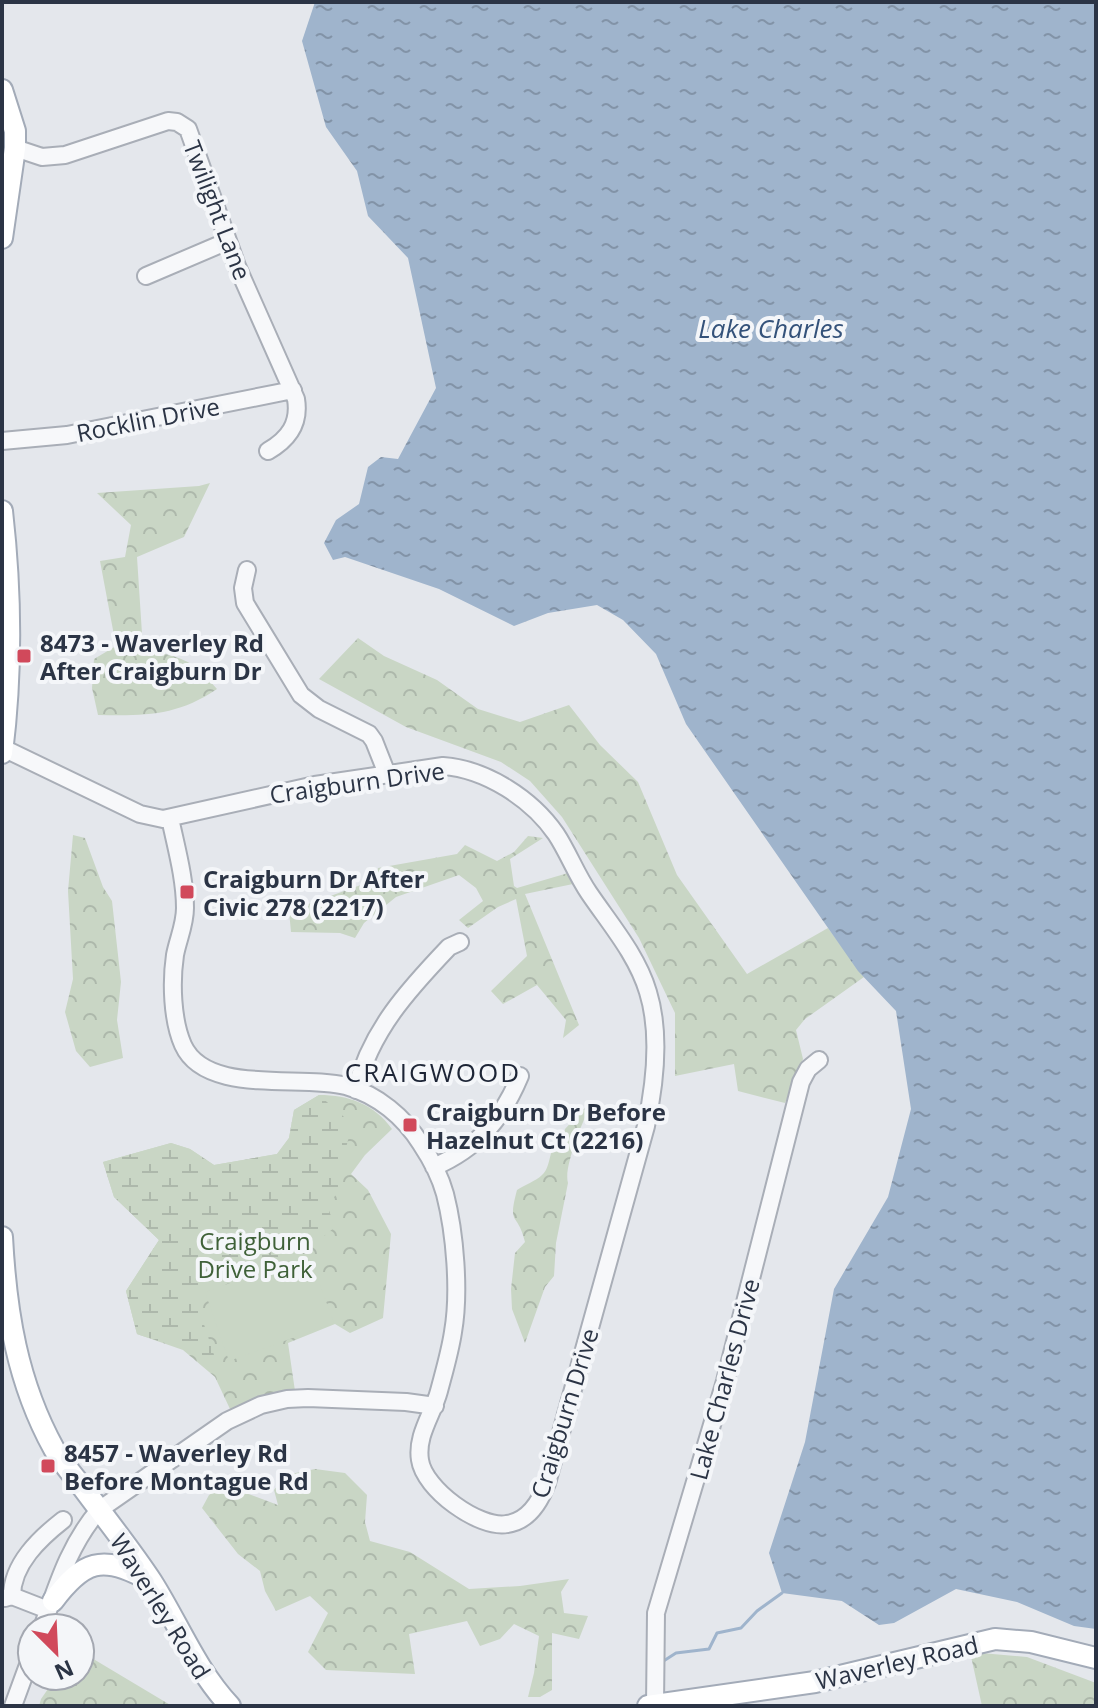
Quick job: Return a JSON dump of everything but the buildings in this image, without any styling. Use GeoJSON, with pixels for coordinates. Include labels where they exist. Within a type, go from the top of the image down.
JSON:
{"type":"FeatureCollection","features":[{"type":"Feature","properties":{"kind":"main road"},"geometry":{"type":"LineString","coordinates":[[2,90],[15,131],[2,238]]}},
{"type":"Feature","properties":{"kind":"main road"},"geometry":{"type":"LineString","coordinates":[[2,511],[8,572],[2,751]]}},
{"type":"Feature","properties":{"kind":"main road","name":"Waverley Road"},"geometry":{"type":"LineString","coordinates":[[2,1237],[7,1310],[20,1370],[55,1451],[152,1582],[211,1686],[230,1706]]}},
{"type":"Feature","properties":{"kind":"main road"},"geometry":{"type":"LineString","coordinates":[[51,1606],[80,1570],[88,1567],[123,1567],[152,1582]]}},
{"type":"Feature","properties":{"kind":"main road","name":"Waverley Road"},"geometry":{"type":"LineString","coordinates":[[652,1705],[815,1682],[995,1639],[1031,1642],[1096,1658]]}},
{"type":"Feature","properties":{"kind":"street","name":"Twilight Lane"},"geometry":{"type":"LineString","coordinates":[[15,148],[42,157],[65,155],[164,122],[177,122],[188,129],[228,241],[297,405],[294,425],[284,440],[268,451]]}},
{"type":"Feature","properties":{"kind":"street"},"geometry":{"type":"LineString","coordinates":[[146,276],[228,241]]}},
{"type":"Feature","properties":{"kind":"street","name":"Rocklin Drive"},"geometry":{"type":"LineString","coordinates":[[2,441],[67,435],[293,390]]}},
{"type":"Feature","properties":{"kind":"street"},"geometry":{"type":"LineString","coordinates":[[247,570],[243,588],[245,603],[295,688],[319,709],[369,734],[387,774]]}},
{"type":"Feature","properties":{"kind":"street","name":"Craigburn Drive"},"geometry":{"type":"LineString","coordinates":[[2,751],[155,818],[170,818],[315,785],[443,766],[457,767],[507,789],[535,810],[558,837],[578,877],[634,960],[649,993],[655,1070],[646,1126],[547,1483],[538,1503],[523,1519],[504,1525],[484,1521],[455,1504],[431,1486],[420,1458],[423,1430],[435,1406],[454,1331],[455,1288],[453,1242],[445,1193],[416,1137],[392,1109],[356,1090],[334,1084],[221,1075],[204,1069],[185,1049],[179,1031],[173,980],[185,901],[170,818]]}},
{"type":"Feature","properties":{"kind":"street"},"geometry":{"type":"LineString","coordinates":[[356,1090],[372,1046],[394,1007],[449,947],[460,942]]}},
{"type":"Feature","properties":{"kind":"street","name":"Lake Charles Drive"},"geometry":{"type":"LineString","coordinates":[[652,1705],[656,1613],[725,1381],[801,1082],[808,1069],[819,1060]]}},
{"type":"Feature","properties":{"kind":"street"},"geometry":{"type":"LineString","coordinates":[[434,1167],[463,1153],[484,1135],[504,1110],[520,1076]]}},
{"type":"Feature","properties":{"kind":"street"},"geometry":{"type":"LineString","coordinates":[[49,1612],[68,1556],[99,1510],[217,1427],[261,1405],[287,1399],[435,1406]]}},
{"type":"Feature","properties":{"kind":"street"},"geometry":{"type":"LineString","coordinates":[[51,1606],[7,1597],[20,1566],[63,1520]]}},
{"type":"Feature","properties":{"kind":"green space"},"geometry":{"type":"Polygon","coordinates":[[[210,483],[184,537],[137,557],[143,649],[184,660],[217,689],[174,709],[131,715],[98,715],[92,688],[94,659],[116,646],[100,561],[125,557],[131,525],[97,493],[210,483]]]}},
{"type":"Feature","properties":{"kind":"green space"},"geometry":{"type":"Polygon","coordinates":[[[358,638],[384,656],[437,680],[478,709],[520,722],[569,705],[600,745],[638,782],[677,875],[747,974],[828,928],[864,977],[805,1019],[796,1030],[803,1059],[785,1103],[738,1091],[734,1064],[675,1076],[675,1013],[639,938],[562,817],[530,781],[501,762],[406,727],[319,679],[358,638]]]}},
{"type":"Feature","properties":{"kind":"green space"},"geometry":{"type":"Polygon","coordinates":[[[73,835],[85,838],[103,887],[112,901],[121,982],[117,1020],[123,1058],[90,1067],[76,1051],[65,1012],[73,979],[68,891],[73,835]]]}},
{"type":"Feature","properties":{"kind":"green space"},"geometry":{"type":"Polygon","coordinates":[[[528,836],[543,838],[510,859],[514,886],[517,888],[568,873],[573,884],[525,894],[579,1025],[563,1038],[566,1020],[537,985],[503,1004],[491,991],[527,956],[516,899],[498,907],[468,928],[459,920],[483,901],[476,888],[459,875],[396,897],[364,923],[355,938],[340,933],[291,932],[289,911],[369,882],[377,878],[378,868],[457,854],[465,845],[497,861],[514,852],[528,836]]]}},
{"type":"Feature","properties":{"kind":"green space","name":"Craigburn Drive Park"},"geometry":{"type":"Polygon","coordinates":[[[319,1095],[341,1097],[369,1107],[392,1129],[365,1155],[351,1174],[368,1190],[391,1234],[383,1318],[350,1333],[335,1324],[288,1343],[295,1391],[230,1409],[215,1377],[183,1350],[137,1334],[126,1291],[159,1240],[114,1197],[103,1162],[171,1143],[190,1149],[214,1165],[277,1154],[289,1138],[294,1110],[319,1095]]]}},
{"type":"Feature","properties":{"kind":"green space"},"geometry":{"type":"Polygon","coordinates":[[[319,1095],[352,1124],[344,1156],[335,1175],[343,1187],[327,1205],[335,1227],[311,1247],[201,1286],[195,1297],[215,1358],[205,1360],[184,1349],[137,1334],[126,1291],[159,1240],[114,1197],[103,1162],[171,1143],[190,1149],[214,1165],[277,1154],[289,1138],[294,1110],[319,1095]]]}},
{"type":"Feature","properties":{"kind":"green space"},"geometry":{"type":"Polygon","coordinates":[[[592,1100],[569,1165],[556,1243],[554,1276],[545,1287],[525,1343],[512,1309],[515,1253],[525,1242],[513,1215],[517,1190],[545,1172],[556,1144],[559,1151],[565,1129],[592,1100]]]}},
{"type":"Feature","properties":{"kind":"green space"},"geometry":{"type":"Polygon","coordinates":[[[309,1255],[334,1323],[229,1361],[205,1292],[309,1255]]]}},
{"type":"Feature","properties":{"kind":"green space"},"geometry":{"type":"Polygon","coordinates":[[[315,1469],[345,1473],[367,1495],[365,1522],[370,1541],[410,1552],[469,1589],[569,1579],[561,1592],[564,1613],[588,1616],[579,1639],[552,1633],[552,1690],[540,1697],[528,1697],[539,1636],[514,1624],[500,1639],[480,1646],[467,1621],[409,1634],[415,1674],[326,1670],[308,1652],[328,1613],[310,1596],[276,1611],[265,1591],[260,1571],[238,1554],[202,1508],[209,1495],[224,1485],[278,1505],[274,1490],[286,1475],[315,1469]]]}},
{"type":"Feature","properties":{"kind":"green space"},"geometry":{"type":"Polygon","coordinates":[[[970,1652],[1027,1657],[1096,1683],[1096,1706],[982,1706],[970,1652]]]}},
{"type":"Feature","properties":{"kind":"green space"},"geometry":{"type":"Polygon","coordinates":[[[96,1661],[172,1706],[39,1706],[46,1692],[96,1692],[96,1661]]]}},
{"type":"Feature","properties":{"kind":"water","name":"Lake Charles"},"geometry":{"type":"Polygon","coordinates":[[[315,2],[1096,2],[1096,1629],[1074,1626],[1017,1602],[956,1589],[894,1623],[879,1625],[842,1601],[782,1593],[769,1553],[805,1442],[834,1289],[888,1197],[911,1109],[896,1011],[858,971],[686,724],[656,654],[623,620],[597,605],[548,613],[514,626],[439,589],[345,557],[333,560],[324,543],[336,520],[359,504],[368,467],[381,457],[398,459],[436,388],[408,258],[368,216],[357,171],[326,127],[302,41],[315,2]]]}},
{"type":"Feature","properties":{"kind":"waterway"},"geometry":{"type":"LineString","coordinates":[[662,1662],[676,1653],[709,1649],[717,1633],[741,1628],[757,1611],[782,1593]]}},
{"type":"Feature","properties":{"kind":"place","name":"8473 - Waverley Rd After Craigburn Dr"},"geometry":{"type":"Point","coordinates":[24,656]}},
{"type":"Feature","properties":{"kind":"place","name":"Craigburn Dr After Civic 278 (2217)"},"geometry":{"type":"Point","coordinates":[187,892]}},
{"type":"Feature","properties":{"kind":"place","name":"Craigburn Dr Before Hazelnut Ct (2216)"},"geometry":{"type":"Point","coordinates":[410,1125]}},
{"type":"Feature","properties":{"kind":"place","name":"8457 - Waverley Rd Before Montague Rd"},"geometry":{"type":"Point","coordinates":[48,1466]}},
{"type":"Feature","properties":{"kind":"district","name":"CRAIGWOOD"},"geometry":{"type":"Point","coordinates":[433,1072]}}]}
